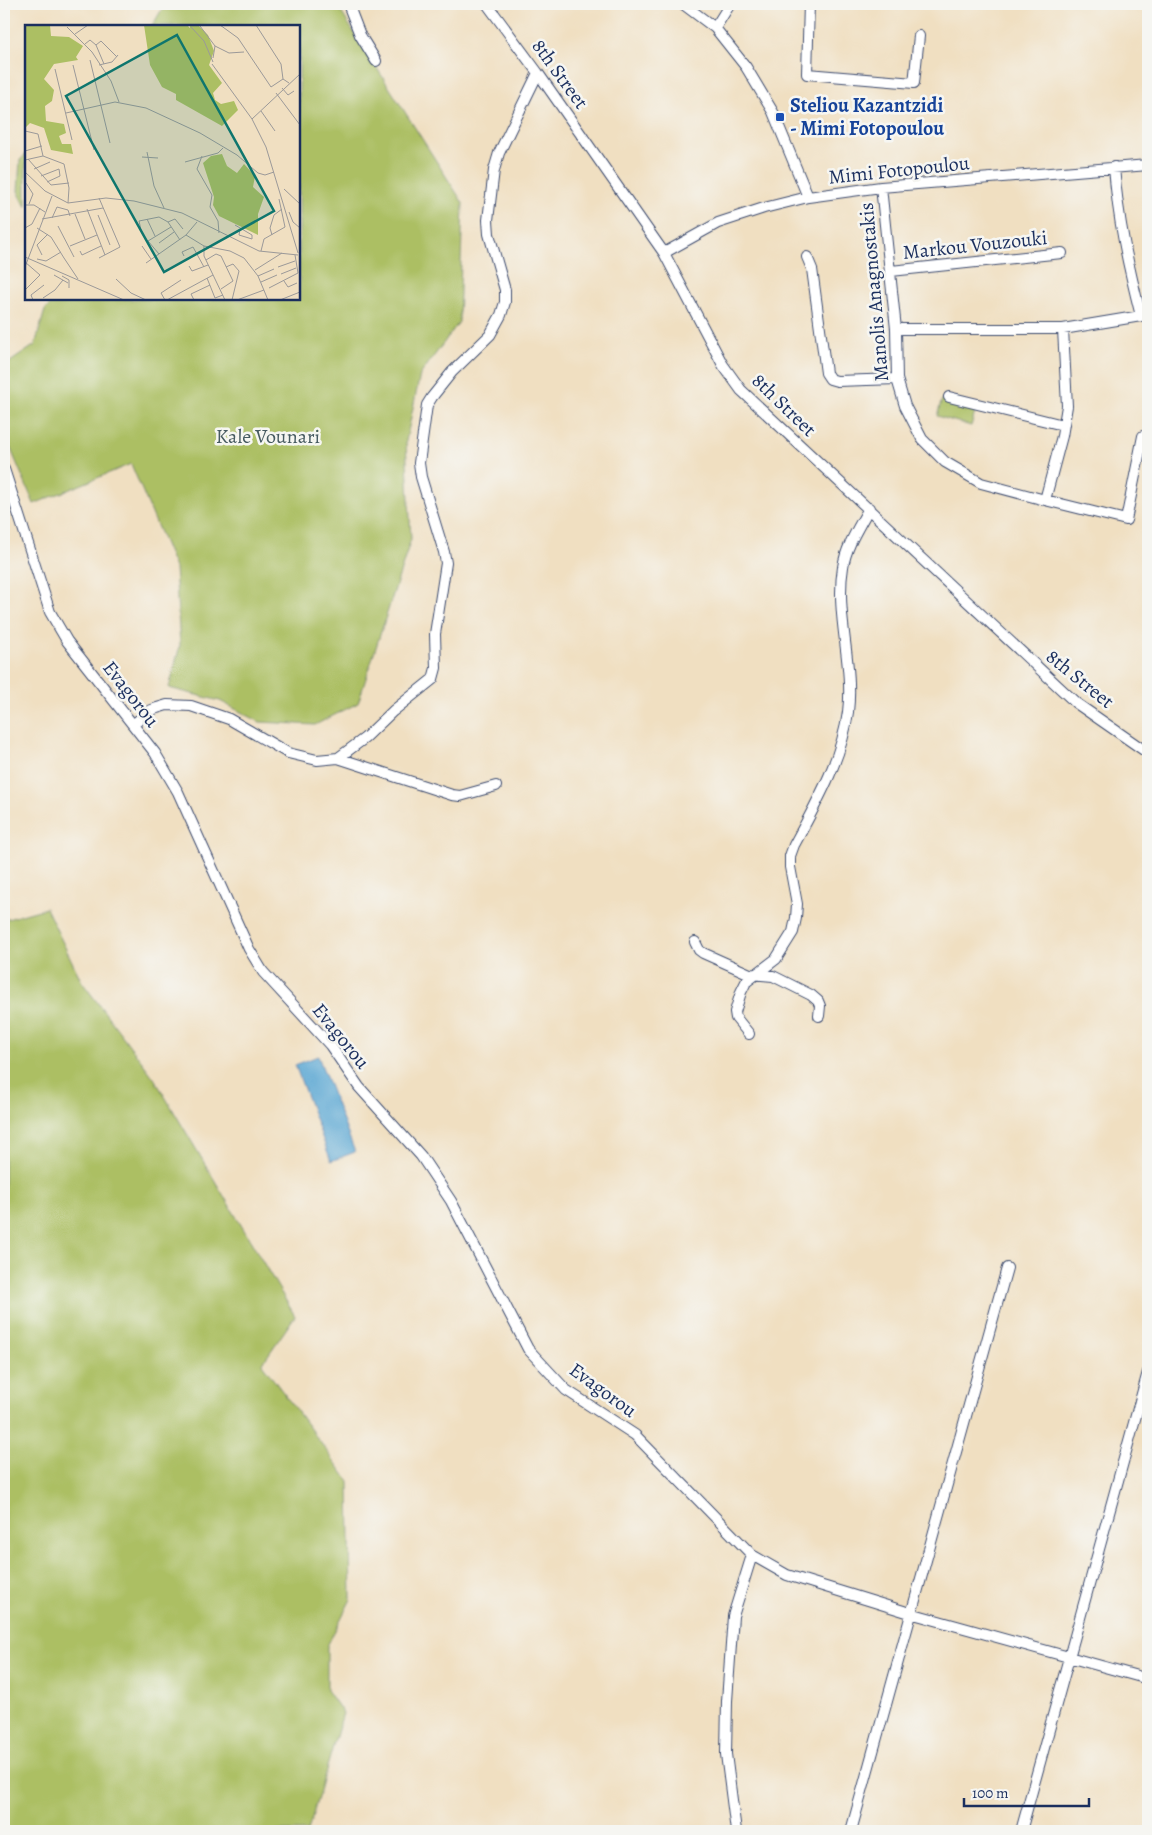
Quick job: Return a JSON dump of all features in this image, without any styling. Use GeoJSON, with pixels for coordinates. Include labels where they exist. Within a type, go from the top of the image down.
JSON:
{"type":"FeatureCollection","features":[{"type":"Feature","properties":{"kind":"street","name":"8th Street"},"geometry":{"type":"LineString","coordinates":[[487,4],[538,73],[664,253],[723,365],[741,390],[1076,703],[1148,753]]}},
{"type":"Feature","properties":{"kind":"street"},"geometry":{"type":"LineString","coordinates":[[683,4],[715,28],[746,67],[773,112],[808,197]]}},
{"type":"Feature","properties":{"kind":"street"},"geometry":{"type":"LineString","coordinates":[[715,28],[730,4]]}},
{"type":"Feature","properties":{"kind":"street"},"geometry":{"type":"LineString","coordinates":[[809,4],[807,74],[914,83],[919,36]]}},
{"type":"Feature","properties":{"kind":"street"},"geometry":{"type":"LineString","coordinates":[[351,5],[360,35],[376,61]]}},
{"type":"Feature","properties":{"kind":"street"},"geometry":{"type":"LineString","coordinates":[[338,758],[365,738],[394,711],[430,683],[435,674],[436,634],[446,563],[442,543],[421,477],[419,463],[427,405],[452,372],[490,335],[501,315],[505,302],[505,290],[489,234],[488,220],[494,170],[499,152],[538,73]]}},
{"type":"Feature","properties":{"kind":"street","name":"Mimi Fotopoulou"},"geometry":{"type":"LineString","coordinates":[[664,253],[718,223],[764,208],[808,197],[882,187],[1148,164]]}},
{"type":"Feature","properties":{"kind":"street"},"geometry":{"type":"LineString","coordinates":[[896,329],[1063,329],[1141,316],[1126,258],[1116,198],[1114,167]]}},
{"type":"Feature","properties":{"kind":"street","name":"Manolis Anagnostakis"},"geometry":{"type":"LineString","coordinates":[[882,187],[896,329],[897,379],[905,406],[922,439],[945,462],[981,483],[1126,520],[1143,436]]}},
{"type":"Feature","properties":{"kind":"street","name":"Markou Vouzouki"},"geometry":{"type":"LineString","coordinates":[[891,270],[1062,253]]}},
{"type":"Feature","properties":{"kind":"street"},"geometry":{"type":"LineString","coordinates":[[808,257],[812,269],[826,374],[837,381],[897,379]]}},
{"type":"Feature","properties":{"kind":"street"},"geometry":{"type":"LineString","coordinates":[[1045,500],[1066,406],[1063,329]]}},
{"type":"Feature","properties":{"kind":"street"},"geometry":{"type":"LineString","coordinates":[[949,398],[1063,425]]}},
{"type":"Feature","properties":{"kind":"street","name":"Evagorou"},"geometry":{"type":"LineString","coordinates":[[4,469],[50,612],[67,641],[155,753],[178,792],[249,949],[263,972],[330,1045],[360,1087],[421,1156],[451,1201],[528,1349],[566,1390],[635,1435],[752,1555],[787,1575],[910,1613],[1148,1679]]}},
{"type":"Feature","properties":{"kind":"street"},"geometry":{"type":"LineString","coordinates":[[749,1034],[736,1018],[735,1012],[746,982],[776,959],[793,932],[797,904],[791,874],[790,856],[828,778],[845,730],[849,695],[841,596],[843,567],[850,544],[869,508]]}},
{"type":"Feature","properties":{"kind":"street"},"geometry":{"type":"LineString","coordinates":[[133,725],[149,711],[156,708],[167,705],[191,706],[229,719],[288,753],[317,760],[338,758],[452,795],[460,796],[496,786]]}},
{"type":"Feature","properties":{"kind":"street"},"geometry":{"type":"LineString","coordinates":[[695,942],[703,953],[745,972],[755,975],[773,976],[811,995],[818,1001],[820,1006],[819,1016]]}},
{"type":"Feature","properties":{"kind":"street"},"geometry":{"type":"LineString","coordinates":[[851,1831],[1006,1268]]}},
{"type":"Feature","properties":{"kind":"street"},"geometry":{"type":"LineString","coordinates":[[1021,1831],[1148,1372]]}},
{"type":"Feature","properties":{"kind":"street"},"geometry":{"type":"LineString","coordinates":[[736,1831],[726,1754],[726,1701],[733,1616],[752,1555]]}},
{"type":"Feature","properties":{"kind":"green space","name":"Kale Vounari"},"geometry":{"type":"Polygon","coordinates":[[[165,4],[336,4],[463,203],[459,322],[420,375],[406,441],[411,539],[358,703],[315,725],[260,722],[220,701],[169,688],[180,645],[175,568],[131,464],[34,504],[4,433],[4,366],[35,345],[45,310],[55,300],[300,300],[300,25],[153,25],[165,4]]]}},
{"type":"Feature","properties":{"kind":"green space"},"geometry":{"type":"Polygon","coordinates":[[[25,155],[25,205],[18,191],[20,160],[25,155]]]}},
{"type":"Feature","properties":{"kind":"green space"},"geometry":{"type":"Polygon","coordinates":[[[942,399],[976,409],[971,426],[937,416],[942,399]]]}},
{"type":"Feature","properties":{"kind":"green space"},"geometry":{"type":"Polygon","coordinates":[[[46,908],[82,982],[154,1078],[295,1316],[262,1364],[349,1481],[351,1599],[327,1646],[327,1690],[343,1713],[308,1831],[4,1831],[4,920],[46,908]]]}},
{"type":"Feature","properties":{"kind":"water"},"geometry":{"type":"Polygon","coordinates":[[[318,1056],[355,1152],[331,1161],[295,1065],[318,1056]]]}},
{"type":"Feature","properties":{"kind":"place","name":"Steliou Kazantzidi - Mimi Fotopoulou"},"geometry":{"type":"Point","coordinates":[780,117]}}]}
